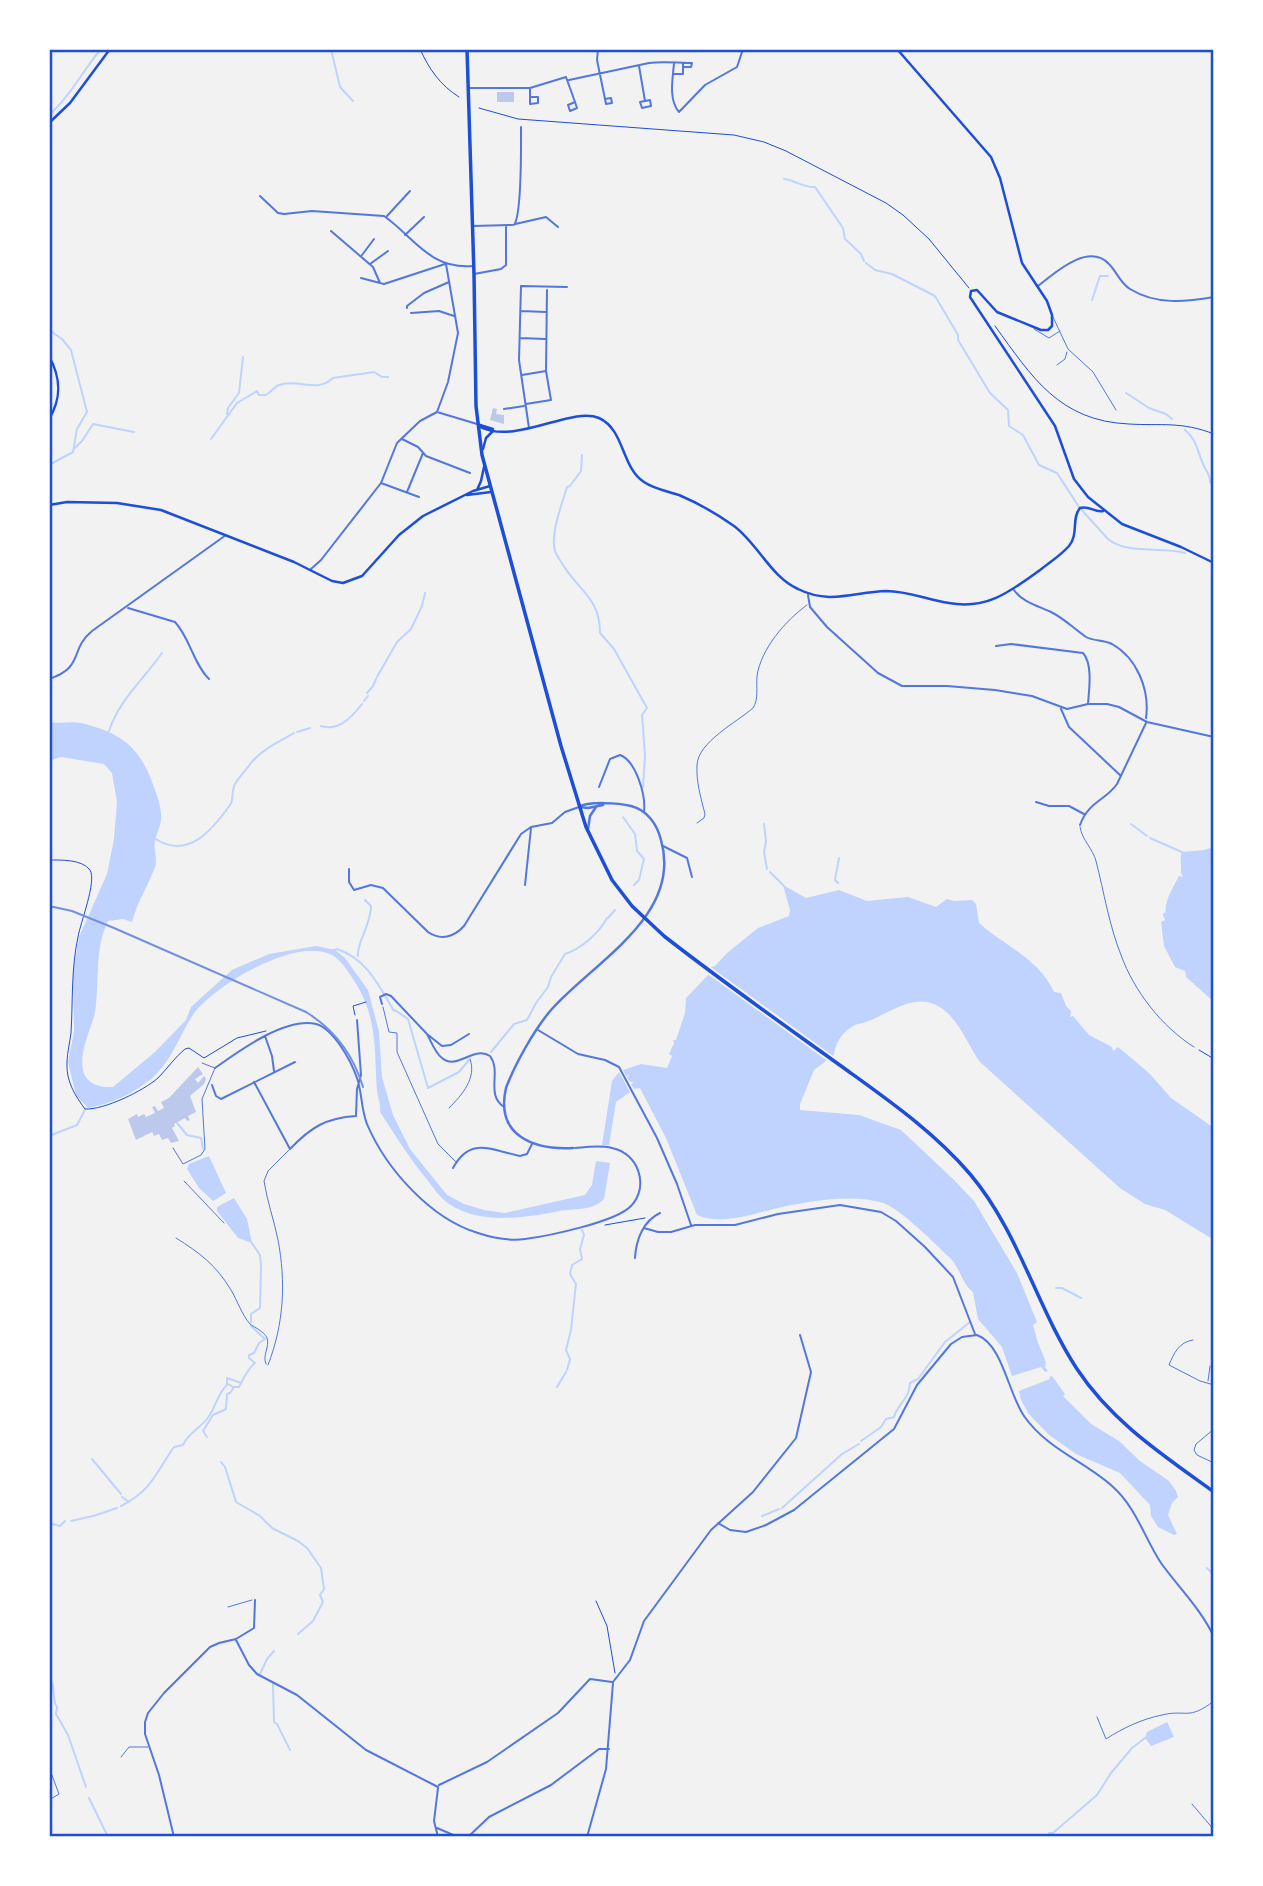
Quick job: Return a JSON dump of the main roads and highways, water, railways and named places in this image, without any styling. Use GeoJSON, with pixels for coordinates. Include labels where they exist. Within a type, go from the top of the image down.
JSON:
{"type":"FeatureCollection","features":[{"type":"Feature","properties":{"kind":"main road"},"geometry":{"type":"LineString","coordinates":[[49,123],[70,103],[110,49]]}},
{"type":"Feature","properties":{"kind":"main road"},"geometry":{"type":"LineString","coordinates":[[467,49],[477,424],[482,455],[579,807],[612,880],[640,915],[699,963],[936,1138],[976,1181],[1015,1242],[1065,1349],[1097,1396],[1139,1438],[1214,1492]]}},
{"type":"Feature","properties":{"kind":"main road"},"geometry":{"type":"LineString","coordinates":[[897,49],[988,153],[1000,178],[1022,263],[1047,301],[1053,324],[1049,330],[1005,316],[995,310],[978,290],[971,291],[972,300],[1055,426],[1074,479],[1103,511],[1129,527],[1214,563]]}},
{"type":"Feature","properties":{"kind":"main road"},"geometry":{"type":"LineString","coordinates":[[49,356],[59,387],[57,404],[49,419]]}},
{"type":"Feature","properties":{"kind":"main road"},"geometry":{"type":"LineString","coordinates":[[477,424],[496,430],[513,431],[581,416],[596,417],[612,428],[630,465],[643,482],[681,496],[714,513],[745,536],[786,582],[808,593],[843,598],[893,591],[961,605],[994,600],[1014,589],[1068,547],[1075,537],[1075,517],[1080,508],[1086,506],[1103,511]]}},
{"type":"Feature","properties":{"kind":"main road"},"geometry":{"type":"LineString","coordinates":[[482,455],[485,440],[496,430]]}},
{"type":"Feature","properties":{"kind":"main road"},"geometry":{"type":"LineString","coordinates":[[477,490],[485,466]]}},
{"type":"Feature","properties":{"kind":"main road"},"geometry":{"type":"LineString","coordinates":[[49,505],[84,502],[145,506],[174,514],[335,582],[354,581],[364,574],[394,540],[416,521],[442,506],[490,486]]}},
{"type":"Feature","properties":{"kind":"main road"},"geometry":{"type":"LineString","coordinates":[[467,495],[492,492]]}},
{"type":"Feature","properties":{"kind":"water"},"geometry":{"type":"Polygon","coordinates":[[[49,722],[77,722],[96,727],[128,744],[137,753],[150,775],[161,812],[155,844],[155,867],[132,922],[123,919],[108,921],[101,943],[95,1012],[82,1063],[90,1082],[103,1087],[113,1087],[155,1052],[186,1020],[191,1007],[232,970],[269,954],[316,946],[335,950],[345,958],[368,990],[379,1032],[382,1077],[393,1115],[410,1149],[447,1195],[464,1204],[505,1213],[585,1195],[592,1185],[596,1161],[610,1163],[604,1199],[588,1208],[503,1218],[474,1215],[445,1201],[413,1161],[380,1112],[371,1020],[361,993],[338,960],[332,955],[317,951],[279,957],[221,989],[195,1012],[169,1057],[152,1078],[126,1095],[88,1108],[76,1095],[68,1062],[74,1032],[73,974],[79,937],[107,874],[114,839],[117,802],[112,773],[104,764],[61,757],[49,761],[49,722]]]}},
{"type":"Feature","properties":{"kind":"water"},"geometry":{"type":"Polygon","coordinates":[[[1214,847],[1214,1002],[1186,977],[1185,971],[1175,967],[1164,946],[1161,922],[1165,920],[1163,915],[1166,913],[1166,904],[1172,889],[1179,876],[1183,877],[1182,852],[1214,847]]]}},
{"type":"Feature","properties":{"kind":"water"},"geometry":{"type":"Polygon","coordinates":[[[783,885],[806,898],[839,890],[867,901],[908,897],[936,907],[947,899],[972,900],[976,904],[979,923],[1039,970],[1054,992],[1061,993],[1071,1011],[1070,1017],[1073,1016],[1089,1035],[1112,1047],[1113,1051],[1118,1047],[1150,1074],[1171,1098],[1214,1128],[1214,1240],[1165,1210],[1145,1204],[1120,1188],[980,1062],[952,1017],[938,1006],[919,1001],[847,1030],[837,1043],[834,1055],[814,1070],[800,1110],[859,1115],[901,1130],[974,1201],[1017,1273],[1037,1322],[1033,1325],[1048,1371],[1045,1372],[1041,1367],[1012,1376],[1002,1347],[978,1319],[973,1292],[953,1261],[890,1206],[870,1200],[842,1199],[797,1204],[734,1218],[715,1219],[697,1215],[666,1138],[640,1088],[634,1089],[631,1084],[634,1082],[630,1082],[627,1077],[630,1075],[626,1076],[623,1070],[641,1064],[667,1068],[672,1056],[669,1054],[673,1040],[676,1040],[685,1013],[686,998],[708,975],[711,967],[758,928],[789,916],[790,910],[783,885]]]}},
{"type":"Feature","properties":{"kind":"water"},"geometry":{"type":"Polygon","coordinates":[[[619,1072],[630,1092],[616,1102],[609,1145],[602,1145],[612,1081],[619,1072]]]}},
{"type":"Feature","properties":{"kind":"water"},"geometry":{"type":"Polygon","coordinates":[[[209,1156],[226,1193],[213,1201],[199,1188],[187,1169],[189,1164],[209,1156]]]}},
{"type":"Feature","properties":{"kind":"water"},"geometry":{"type":"Polygon","coordinates":[[[234,1198],[247,1219],[252,1243],[238,1238],[217,1211],[217,1207],[234,1198]]]}},
{"type":"Feature","properties":{"kind":"water"},"geometry":{"type":"Polygon","coordinates":[[[1052,1376],[1065,1394],[1063,1396],[1091,1424],[1119,1441],[1140,1461],[1169,1481],[1178,1497],[1172,1503],[1168,1515],[1177,1534],[1158,1527],[1151,1516],[1150,1505],[1120,1473],[1076,1454],[1048,1434],[1029,1414],[1019,1391],[1052,1376]]]}},
{"type":"Feature","properties":{"kind":"water"},"geometry":{"type":"Polygon","coordinates":[[[1167,1722],[1174,1737],[1151,1746],[1145,1738],[1147,1732],[1167,1722]]]}},
{"type":"Feature","properties":{"kind":"waterway"},"geometry":{"type":"LineString","coordinates":[[49,115],[101,49]]}},
{"type":"Feature","properties":{"kind":"waterway"},"geometry":{"type":"LineString","coordinates":[[331,49],[340,87],[353,101]]}},
{"type":"Feature","properties":{"kind":"waterway"},"geometry":{"type":"LineString","coordinates":[[784,179],[815,187],[843,228],[845,239],[861,254],[864,261]]}},
{"type":"Feature","properties":{"kind":"waterway"},"geometry":{"type":"LineString","coordinates":[[866,263],[875,270],[892,274],[935,296],[990,393],[1008,410],[1009,426],[1023,435],[1039,465],[1057,473],[1079,507],[1108,539],[1135,549],[1185,553]]}},
{"type":"Feature","properties":{"kind":"waterway"},"geometry":{"type":"LineString","coordinates":[[1092,300],[1100,276],[1108,276]]}},
{"type":"Feature","properties":{"kind":"waterway"},"geometry":{"type":"LineString","coordinates":[[49,330],[71,350],[87,412],[77,429],[73,452],[49,465]]}},
{"type":"Feature","properties":{"kind":"waterway"},"geometry":{"type":"LineString","coordinates":[[227,414],[228,408],[239,393],[243,357]]}},
{"type":"Feature","properties":{"kind":"waterway"},"geometry":{"type":"LineString","coordinates":[[211,439],[237,403],[257,391],[259,395],[266,395],[286,383],[320,385],[333,378],[374,372],[388,377]]}},
{"type":"Feature","properties":{"kind":"waterway"},"geometry":{"type":"LineString","coordinates":[[1126,393],[1172,419]]}},
{"type":"Feature","properties":{"kind":"waterway"},"geometry":{"type":"LineString","coordinates":[[75,448],[93,424],[134,432]]}},
{"type":"Feature","properties":{"kind":"waterway"},"geometry":{"type":"LineString","coordinates":[[1185,430],[1195,443],[1210,482],[1214,485]]}},
{"type":"Feature","properties":{"kind":"waterway"},"geometry":{"type":"LineString","coordinates":[[582,455],[581,471],[567,487],[560,510],[554,536],[555,551],[569,574],[593,603],[600,633],[614,649],[647,708],[642,715],[645,755],[643,787]]}},
{"type":"Feature","properties":{"kind":"waterway"},"geometry":{"type":"LineString","coordinates":[[377,677],[397,642],[411,629],[425,593]]}},
{"type":"Feature","properties":{"kind":"waterway"},"geometry":{"type":"LineString","coordinates":[[109,731],[125,700],[162,653]]}},
{"type":"Feature","properties":{"kind":"waterway"},"geometry":{"type":"LineString","coordinates":[[367,693],[376,679]]}},
{"type":"Feature","properties":{"kind":"waterway"},"geometry":{"type":"LineString","coordinates":[[364,701],[368,696]]}},
{"type":"Feature","properties":{"kind":"waterway"},"geometry":{"type":"LineString","coordinates":[[321,726],[339,725],[362,704]]}},
{"type":"Feature","properties":{"kind":"waterway"},"geometry":{"type":"LineString","coordinates":[[297,732],[310,728]]}},
{"type":"Feature","properties":{"kind":"waterway"},"geometry":{"type":"LineString","coordinates":[[154,838],[178,846],[198,839],[216,824],[230,805],[235,784],[255,758],[294,733]]}},
{"type":"Feature","properties":{"kind":"waterway"},"geometry":{"type":"LineString","coordinates":[[623,817],[635,834],[637,851],[644,859],[639,880],[634,885]]}},
{"type":"Feature","properties":{"kind":"waterway"},"geometry":{"type":"LineString","coordinates":[[764,824],[767,869]]}},
{"type":"Feature","properties":{"kind":"waterway"},"geometry":{"type":"LineString","coordinates":[[1131,824],[1147,836]]}},
{"type":"Feature","properties":{"kind":"waterway"},"geometry":{"type":"LineString","coordinates":[[1150,838],[1184,853]]}},
{"type":"Feature","properties":{"kind":"waterway"},"geometry":{"type":"LineString","coordinates":[[838,883],[835,880],[839,858]]}},
{"type":"Feature","properties":{"kind":"waterway"},"geometry":{"type":"LineString","coordinates":[[770,872],[784,886]]}},
{"type":"Feature","properties":{"kind":"waterway"},"geometry":{"type":"LineString","coordinates":[[358,956],[371,906],[365,900]]}},
{"type":"Feature","properties":{"kind":"waterway"},"geometry":{"type":"LineString","coordinates":[[608,918],[615,910]]}},
{"type":"Feature","properties":{"kind":"waterway"},"geometry":{"type":"LineString","coordinates":[[491,1052],[514,1024],[527,1020],[565,954],[589,940],[607,918]]}},
{"type":"Feature","properties":{"kind":"waterway"},"geometry":{"type":"LineString","coordinates":[[331,951],[337,949],[364,966],[394,1011],[408,1019],[428,1088],[459,1072],[469,1060]]}},
{"type":"Feature","properties":{"kind":"waterway"},"geometry":{"type":"LineString","coordinates":[[49,1136],[77,1125],[85,1110]]}},
{"type":"Feature","properties":{"kind":"waterway"},"geometry":{"type":"LineString","coordinates":[[177,1123],[187,1135],[201,1138],[203,1149]]}},
{"type":"Feature","properties":{"kind":"waterway"},"geometry":{"type":"LineString","coordinates":[[567,1370],[570,1359],[566,1350],[576,1284],[570,1274],[572,1265],[582,1259],[582,1230]]}},
{"type":"Feature","properties":{"kind":"waterway"},"geometry":{"type":"LineString","coordinates":[[251,1242],[260,1255],[261,1266],[260,1308],[251,1314],[251,1322]]}},
{"type":"Feature","properties":{"kind":"waterway"},"geometry":{"type":"LineString","coordinates":[[1056,1288],[1062,1288],[1081,1298]]}},
{"type":"Feature","properties":{"kind":"waterway"},"geometry":{"type":"LineString","coordinates":[[861,1441],[881,1427],[886,1419],[894,1417],[908,1393],[910,1383],[918,1379],[945,1342],[970,1322]]}},
{"type":"Feature","properties":{"kind":"waterway"},"geometry":{"type":"LineString","coordinates":[[121,1506],[140,1494],[174,1447],[183,1445],[207,1419],[224,1388],[228,1384],[239,1387],[255,1363],[249,1355],[254,1353],[259,1343],[265,1339],[251,1326]]}},
{"type":"Feature","properties":{"kind":"waterway"},"geometry":{"type":"LineString","coordinates":[[557,1387],[566,1372]]}},
{"type":"Feature","properties":{"kind":"waterway"},"geometry":{"type":"LineString","coordinates":[[227,1383],[227,1378],[241,1383]]}},
{"type":"Feature","properties":{"kind":"waterway"},"geometry":{"type":"LineString","coordinates":[[207,1437],[203,1431],[213,1415],[226,1409],[227,1394],[234,1387]]}},
{"type":"Feature","properties":{"kind":"waterway"},"geometry":{"type":"LineString","coordinates":[[782,1508],[842,1454],[859,1444]]}},
{"type":"Feature","properties":{"kind":"waterway"},"geometry":{"type":"LineString","coordinates":[[92,1459],[121,1494]]}},
{"type":"Feature","properties":{"kind":"waterway"},"geometry":{"type":"LineString","coordinates":[[221,1462],[236,1502],[260,1516],[272,1528],[298,1541],[307,1548],[321,1568],[324,1589],[320,1595],[323,1602],[313,1621],[298,1634]]}},
{"type":"Feature","properties":{"kind":"waterway"},"geometry":{"type":"LineString","coordinates":[[122,1497],[129,1502]]}},
{"type":"Feature","properties":{"kind":"waterway"},"geometry":{"type":"LineString","coordinates":[[71,1521],[117,1508]]}},
{"type":"Feature","properties":{"kind":"waterway"},"geometry":{"type":"LineString","coordinates":[[762,1516],[779,1509]]}},
{"type":"Feature","properties":{"kind":"waterway"},"geometry":{"type":"LineString","coordinates":[[49,1523],[60,1526],[65,1521]]}},
{"type":"Feature","properties":{"kind":"waterway"},"geometry":{"type":"LineString","coordinates":[[1207,1568],[1214,1575]]}},
{"type":"Feature","properties":{"kind":"waterway"},"geometry":{"type":"LineString","coordinates":[[260,1674],[274,1651]]}},
{"type":"Feature","properties":{"kind":"waterway"},"geometry":{"type":"LineString","coordinates":[[49,1676],[53,1684],[56,1714],[68,1735],[86,1787]]}},
{"type":"Feature","properties":{"kind":"waterway"},"geometry":{"type":"LineString","coordinates":[[273,1684],[274,1722],[290,1750]]}},
{"type":"Feature","properties":{"kind":"waterway"},"geometry":{"type":"LineString","coordinates":[[1049,1833],[1053,1833],[1097,1795],[1132,1748],[1145,1738]]}},
{"type":"Feature","properties":{"kind":"waterway"},"geometry":{"type":"LineString","coordinates":[[89,1798],[108,1837]]}},
{"type":"Feature","properties":{"kind":"railway"},"geometry":{"type":"LineString","coordinates":[[49,906],[72,911],[114,928],[306,1012],[342,1044],[363,1087]]}}]}
